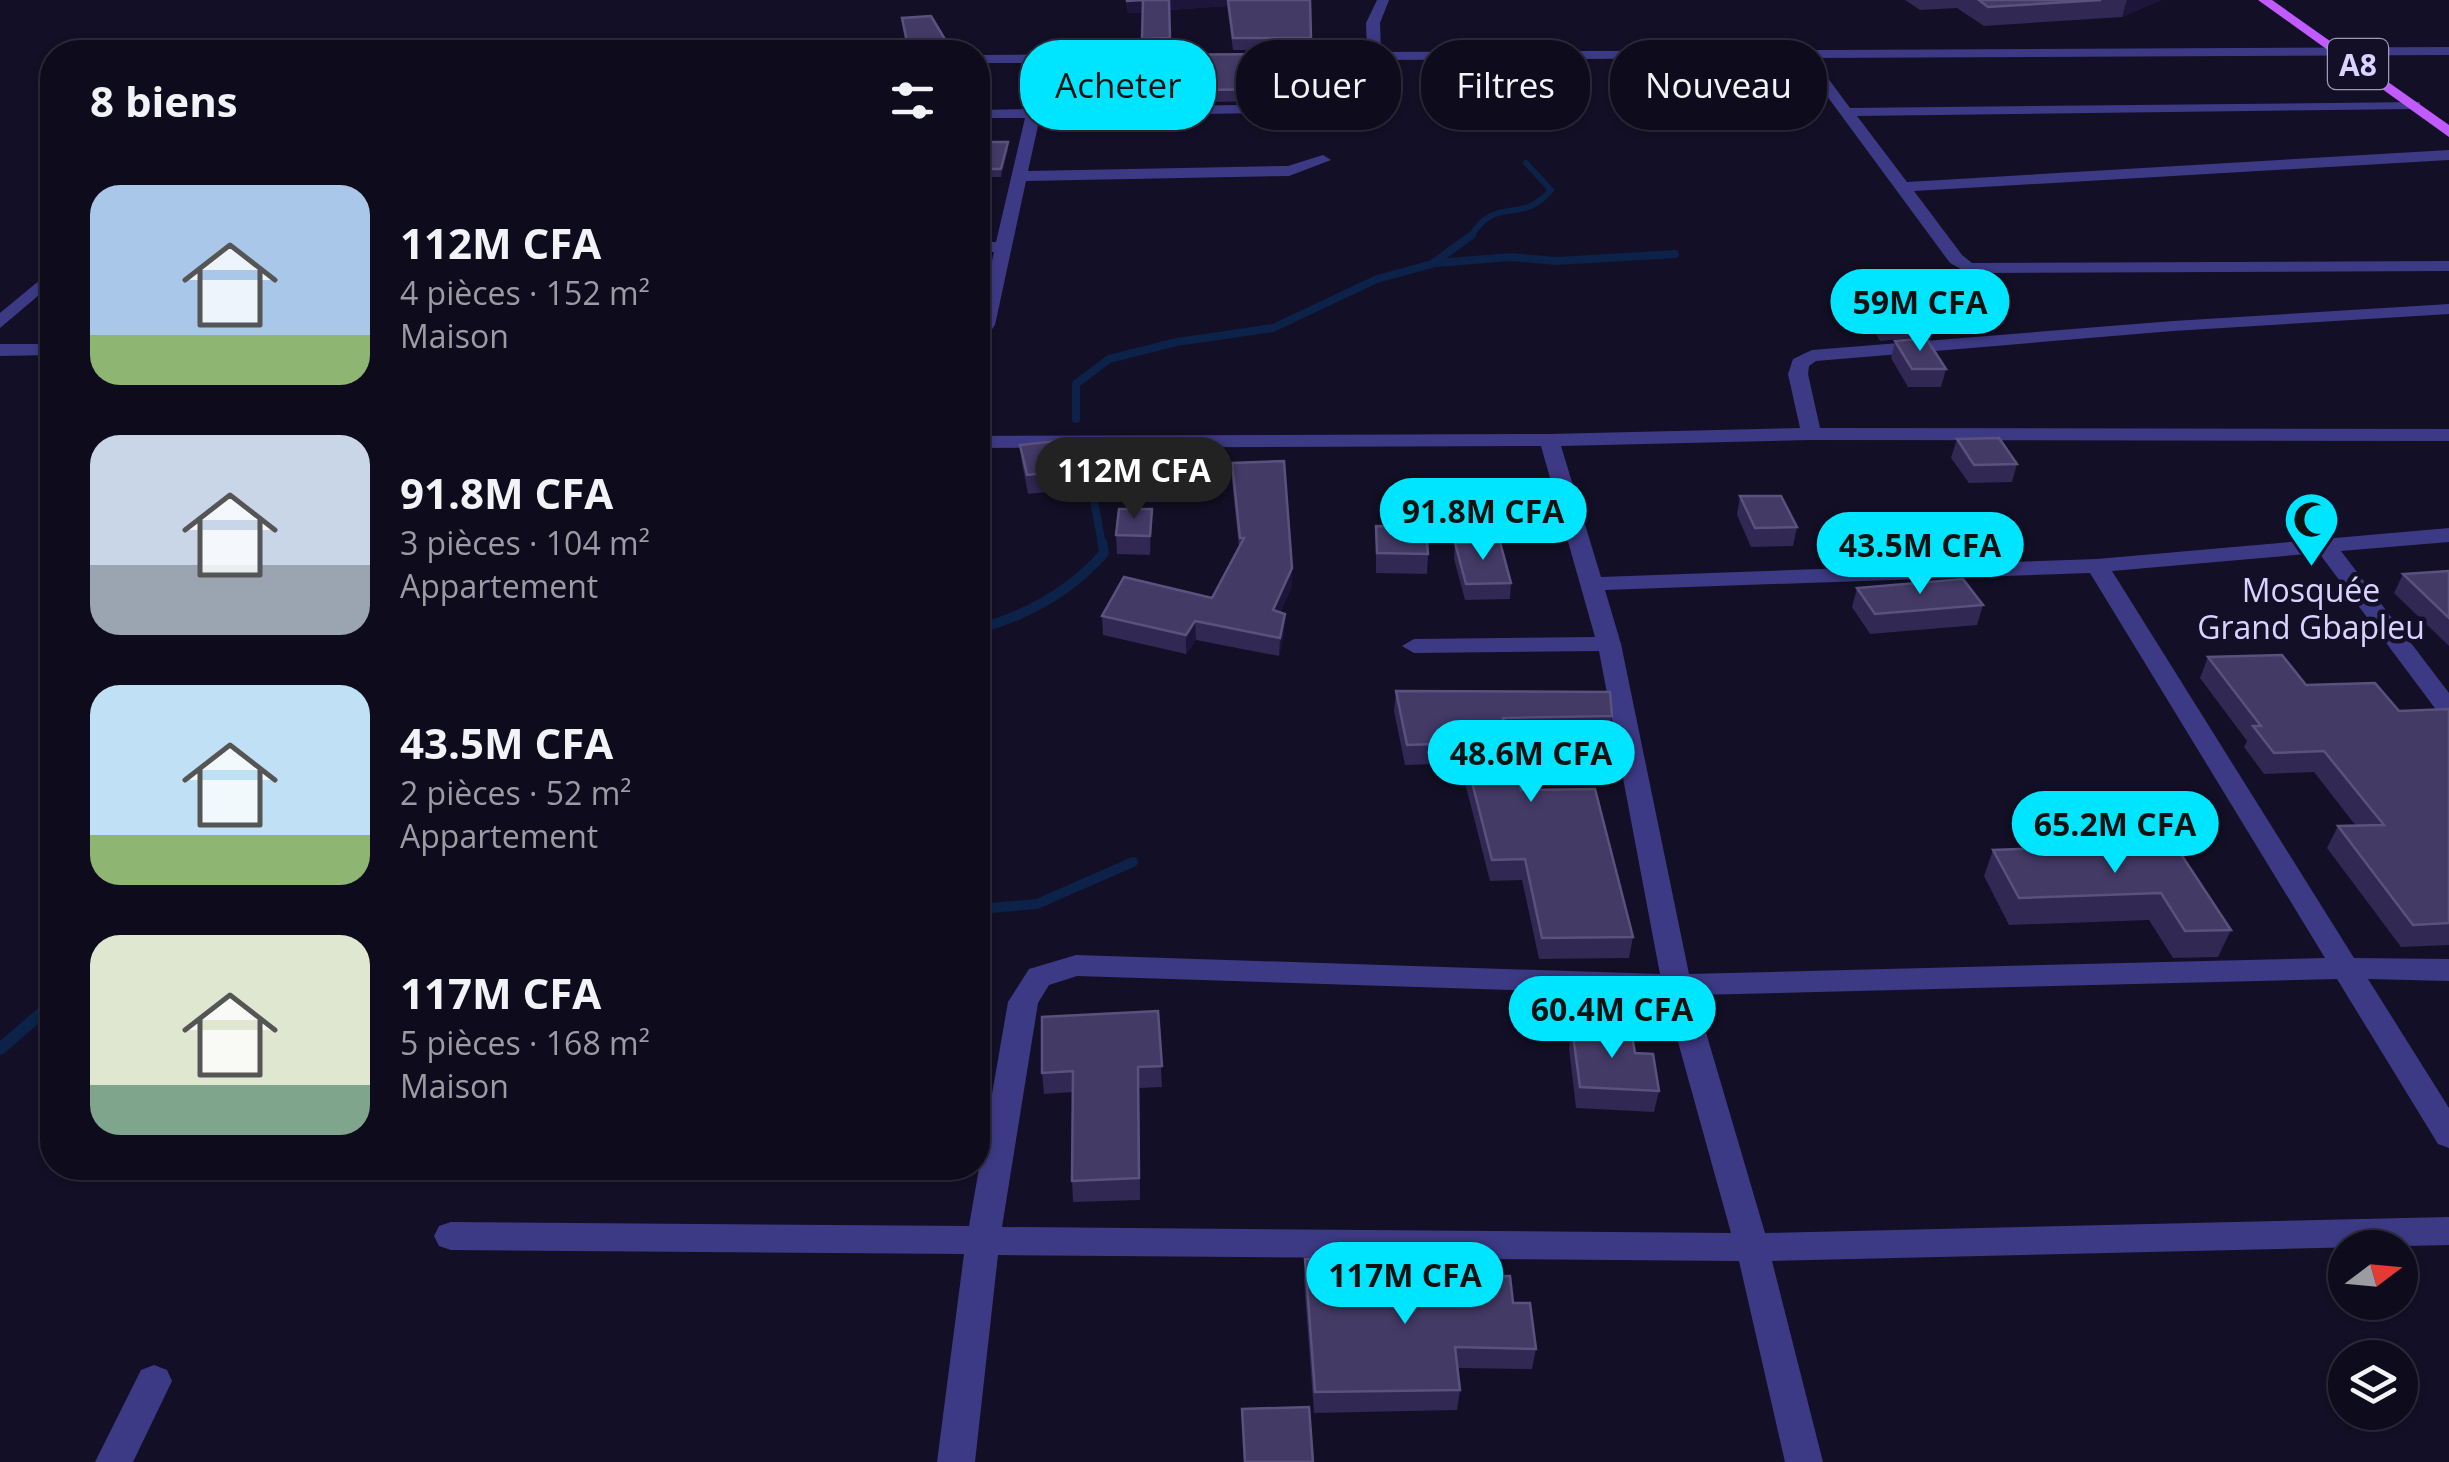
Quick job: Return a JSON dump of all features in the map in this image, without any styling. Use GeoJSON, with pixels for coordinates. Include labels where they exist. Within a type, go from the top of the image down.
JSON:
{"type":"FeatureCollection","features":[{"type":"Feature","properties":{"kind":"main road","name":"A8"},"geometry":{"type":"LineString","coordinates":[[2264,0],[2449,132]]}},
{"type":"Feature","properties":{"kind":"street"},"geometry":{"type":"LineString","coordinates":[[1374,40],[1373,23],[1383,0]]}},
{"type":"Feature","properties":{"kind":"street"},"geometry":{"type":"LineString","coordinates":[[1827,56],[2449,51]]}},
{"type":"Feature","properties":{"kind":"street"},"geometry":{"type":"LineString","coordinates":[[1401,57],[1610,56]]}},
{"type":"Feature","properties":{"kind":"street"},"geometry":{"type":"LineString","coordinates":[[990,59],[1020,58]]}},
{"type":"Feature","properties":{"kind":"street"},"geometry":{"type":"LineString","coordinates":[[1220,58],[1236,58]]}},
{"type":"Feature","properties":{"kind":"street"},"geometry":{"type":"LineString","coordinates":[[1827,86],[1956,259],[1968,268],[2449,266]]}},
{"type":"Feature","properties":{"kind":"street"},"geometry":{"type":"LineString","coordinates":[[1847,112],[2415,105]]}},
{"type":"Feature","properties":{"kind":"street"},"geometry":{"type":"LineString","coordinates":[[990,114],[1020,113]]}},
{"type":"Feature","properties":{"kind":"street"},"geometry":{"type":"LineString","coordinates":[[990,308],[1030,130]]}},
{"type":"Feature","properties":{"kind":"street"},"geometry":{"type":"LineString","coordinates":[[1905,187],[2449,155]]}},
{"type":"Feature","properties":{"kind":"street"},"geometry":{"type":"LineString","coordinates":[[1020,176],[1289,171],[1323,160]]}},
{"type":"Feature","properties":{"kind":"street"},"geometry":{"type":"LineString","coordinates":[[990,247],[1004,247]]}},
{"type":"Feature","properties":{"kind":"street"},"geometry":{"type":"LineString","coordinates":[[0,323],[40,287]]}},
{"type":"Feature","properties":{"kind":"street"},"geometry":{"type":"LineString","coordinates":[[1811,434],[1798,374],[1800,363],[1812,356],[2173,326],[2449,309]]}},
{"type":"Feature","properties":{"kind":"street"},"geometry":{"type":"LineString","coordinates":[[0,350],[40,350]]}},
{"type":"Feature","properties":{"kind":"street"},"geometry":{"type":"LineString","coordinates":[[990,442],[1549,440],[1811,434],[2449,436]]}},
{"type":"Feature","properties":{"kind":"street"},"geometry":{"type":"LineString","coordinates":[[1549,440],[1609,644],[1677,985],[1752,1247],[1804,1462]]}},
{"type":"Feature","properties":{"kind":"street"},"geometry":{"type":"LineString","coordinates":[[1594,584],[2096,566],[2449,535]]}},
{"type":"Feature","properties":{"kind":"street"},"geometry":{"type":"LineString","coordinates":[[2327,548],[2449,710]]}},
{"type":"Feature","properties":{"kind":"street"},"geometry":{"type":"LineString","coordinates":[[2096,566],[2449,1134]]}},
{"type":"Feature","properties":{"kind":"street"},"geometry":{"type":"LineString","coordinates":[[1414,646],[1609,644]]}},
{"type":"Feature","properties":{"kind":"street"},"geometry":{"type":"LineString","coordinates":[[956,1462],[982,1240],[1023,1002],[1039,977],[1076,965],[1677,985],[2346,968],[2449,970]]}},
{"type":"Feature","properties":{"kind":"street"},"geometry":{"type":"LineString","coordinates":[[451,1236],[1752,1247],[2449,1231]]}},
{"type":"Feature","properties":{"kind":"street"},"geometry":{"type":"LineString","coordinates":[[114,1462],[154,1381]]}},
{"type":"Feature","properties":{"kind":"building"},"geometry":{"type":"Polygon","coordinates":[[[1143,0],[1169,0],[1170,38],[1142,39],[1143,0]]]}},
{"type":"Feature","properties":{"kind":"building"},"geometry":{"type":"Polygon","coordinates":[[[1228,0],[1310,0],[1311,38],[1233,38],[1228,0]]]}},
{"type":"Feature","properties":{"kind":"building"},"geometry":{"type":"Polygon","coordinates":[[[1979,0],[2101,0],[1988,7],[1979,0]]]}},
{"type":"Feature","properties":{"kind":"building"},"geometry":{"type":"Polygon","coordinates":[[[931,16],[945,40],[907,40],[902,18],[931,16]]]}},
{"type":"Feature","properties":{"kind":"building"},"geometry":{"type":"Polygon","coordinates":[[[1216,54],[1236,54],[1236,90],[1216,90],[1216,54]]]}},
{"type":"Feature","properties":{"kind":"building"},"geometry":{"type":"Polygon","coordinates":[[[990,142],[1008,142],[1001,169],[990,169],[990,142]]]}},
{"type":"Feature","properties":{"kind":"building"},"geometry":{"type":"Polygon","coordinates":[[[1897,306],[1912,330],[1882,332],[1867,307],[1897,306]]]}},
{"type":"Feature","properties":{"kind":"building"},"geometry":{"type":"Polygon","coordinates":[[[1926,338],[1946,369],[1912,369],[1895,341],[1926,338]]]}},
{"type":"Feature","properties":{"kind":"building"},"geometry":{"type":"Polygon","coordinates":[[[1999,438],[2017,464],[1974,465],[1957,439],[1999,438]]]}},
{"type":"Feature","properties":{"kind":"building"},"geometry":{"type":"Polygon","coordinates":[[[1057,441],[1065,471],[1027,475],[1020,445],[1057,441]]]}},
{"type":"Feature","properties":{"kind":"building"},"geometry":{"type":"Polygon","coordinates":[[[1284,461],[1292,568],[1273,610],[1285,614],[1280,638],[1195,621],[1186,635],[1102,616],[1124,577],[1212,598],[1244,538],[1240,538],[1232,463],[1284,461]]]}},
{"type":"Feature","properties":{"kind":"building"},"geometry":{"type":"Polygon","coordinates":[[[1740,496],[1781,496],[1797,527],[1755,528],[1740,496]]]}},
{"type":"Feature","properties":{"kind":"building"},"geometry":{"type":"Polygon","coordinates":[[[1119,509],[1152,509],[1150,536],[1116,535],[1119,509]]]}},
{"type":"Feature","properties":{"kind":"building"},"geometry":{"type":"Polygon","coordinates":[[[1376,526],[1426,527],[1428,554],[1377,553],[1376,526]]]}},
{"type":"Feature","properties":{"kind":"building"},"geometry":{"type":"Polygon","coordinates":[[[1500,542],[1511,583],[1466,584],[1455,543],[1500,542]]]}},
{"type":"Feature","properties":{"kind":"building"},"geometry":{"type":"Polygon","coordinates":[[[2449,571],[2449,618],[2403,574],[2449,571]]]}},
{"type":"Feature","properties":{"kind":"building"},"geometry":{"type":"Polygon","coordinates":[[[1963,579],[1983,605],[1875,614],[1857,588],[1963,579]]]}},
{"type":"Feature","properties":{"kind":"building"},"geometry":{"type":"Polygon","coordinates":[[[2282,655],[2306,685],[2375,683],[2399,711],[2449,709],[2449,923],[2413,925],[2338,826],[2384,825],[2324,751],[2274,753],[2253,726],[2261,726],[2208,657],[2282,655]]]}},
{"type":"Feature","properties":{"kind":"building"},"geometry":{"type":"Polygon","coordinates":[[[1396,691],[1610,692],[1612,716],[1503,718],[1521,790],[1595,789],[1633,937],[1542,938],[1525,859],[1492,860],[1462,743],[1407,745],[1396,691]]]}},
{"type":"Feature","properties":{"kind":"building"},"geometry":{"type":"Polygon","coordinates":[[[2167,833],[2231,930],[2185,931],[2161,893],[2019,898],[1993,850],[2130,845],[2124,834],[2167,833]]]}},
{"type":"Feature","properties":{"kind":"building"},"geometry":{"type":"Polygon","coordinates":[[[1158,1011],[1162,1066],[1138,1067],[1139,1178],[1072,1181],[1073,1071],[1042,1073],[1042,1017],[1158,1011]]]}},
{"type":"Feature","properties":{"kind":"building"},"geometry":{"type":"Polygon","coordinates":[[[1572,1027],[1631,1030],[1635,1053],[1653,1054],[1659,1091],[1580,1087],[1572,1027]]]}},
{"type":"Feature","properties":{"kind":"building"},"geometry":{"type":"Polygon","coordinates":[[[1356,1258],[1358,1277],[1510,1276],[1513,1303],[1530,1303],[1536,1349],[1455,1347],[1460,1390],[1315,1392],[1305,1259],[1356,1258]]]}},
{"type":"Feature","properties":{"kind":"building"},"geometry":{"type":"Polygon","coordinates":[[[1309,1407],[1313,1462],[1245,1462],[1242,1409],[1309,1407]]]}},
{"type":"Feature","properties":{"kind":"waterway"},"geometry":{"type":"LineString","coordinates":[[1469,237],[1486,219],[1534,205],[1551,190],[1526,163]]}},
{"type":"Feature","properties":{"kind":"waterway"},"geometry":{"type":"LineString","coordinates":[[1076,419],[1076,384],[1109,359],[1177,342],[1273,328],[1377,279],[1432,264],[1472,235]]}},
{"type":"Feature","properties":{"kind":"waterway"},"geometry":{"type":"LineString","coordinates":[[1437,263],[1510,257],[1557,261],[1675,254]]}},
{"type":"Feature","properties":{"kind":"waterway"},"geometry":{"type":"LineString","coordinates":[[1085,451],[1102,544]]}},
{"type":"Feature","properties":{"kind":"waterway"},"geometry":{"type":"LineString","coordinates":[[990,625],[1031,609],[1077,579],[1104,553],[1102,542]]}},
{"type":"Feature","properties":{"kind":"waterway"},"geometry":{"type":"LineString","coordinates":[[990,908],[1037,904],[1133,862]]}},
{"type":"Feature","properties":{"kind":"waterway"},"geometry":{"type":"LineString","coordinates":[[0,1049],[40,1014]]}},
{"type":"Feature","properties":{"kind":"place","name":"Mosquée Grand Gbapleu"},"geometry":{"type":"Point","coordinates":[2311,569]}}]}
